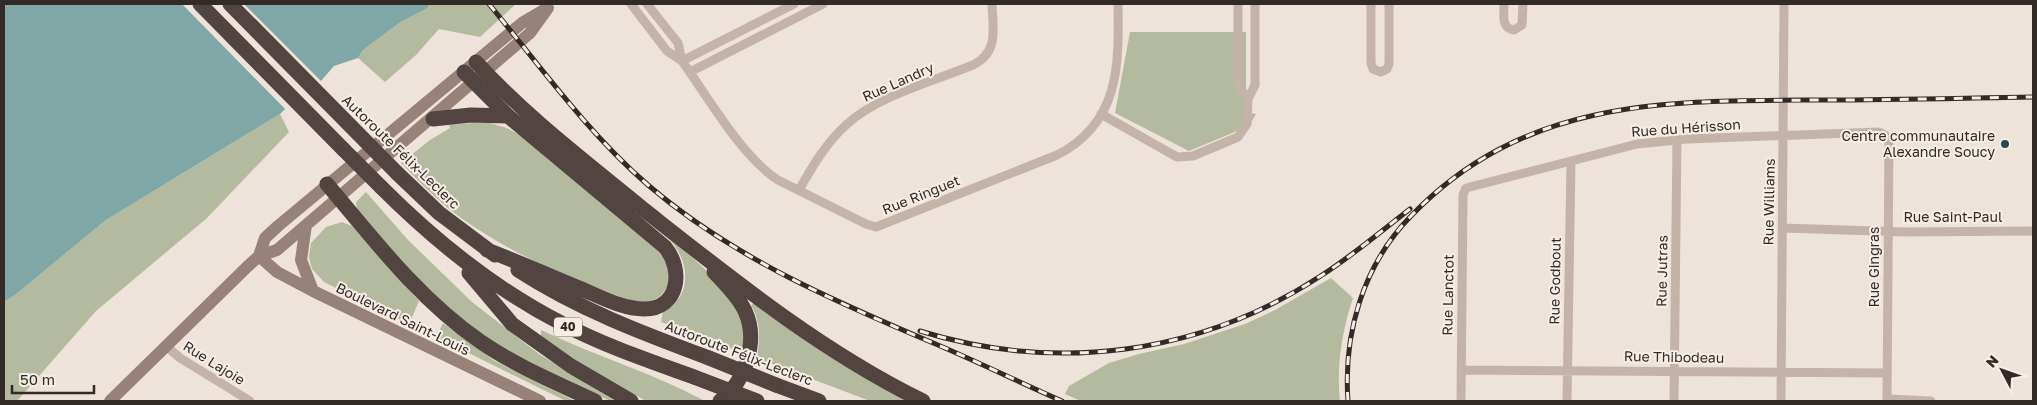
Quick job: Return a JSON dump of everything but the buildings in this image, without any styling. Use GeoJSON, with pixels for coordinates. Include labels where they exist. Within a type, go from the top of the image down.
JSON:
{"type":"FeatureCollection","features":[{"type":"Feature","properties":{"kind":"highway","name":"40"},"geometry":{"type":"LineString","coordinates":[[200,4],[381,187],[454,255],[504,290],[563,324],[607,344],[757,401]]}},
{"type":"Feature","properties":{"kind":"highway","name":"Autoroute Félix-Leclerc"},"geometry":{"type":"LineString","coordinates":[[230,4],[397,173],[447,220],[487,250],[579,306],[818,401]]}},
{"type":"Feature","properties":{"kind":"highway"},"geometry":{"type":"LineString","coordinates":[[481,67],[561,141],[683,240],[818,341],[870,373],[922,401]]}},
{"type":"Feature","properties":{"kind":"highway"},"geometry":{"type":"LineString","coordinates":[[468,77],[508,116],[666,247],[675,261],[677,281],[673,291],[662,303],[648,309],[637,309],[610,301],[487,250]]}},
{"type":"Feature","properties":{"kind":"highway"},"geometry":{"type":"LineString","coordinates":[[433,118],[471,115],[508,116]]}},
{"type":"Feature","properties":{"kind":"highway"},"geometry":{"type":"LineString","coordinates":[[327,184],[417,287],[456,323],[509,359],[595,401]]}},
{"type":"Feature","properties":{"kind":"highway"},"geometry":{"type":"LineString","coordinates":[[683,240],[726,285],[742,306],[747,318],[750,336],[746,362],[735,386],[720,401]]}},
{"type":"Feature","properties":{"kind":"highway"},"geometry":{"type":"LineString","coordinates":[[454,255],[512,324],[571,366],[631,401]]}},
{"type":"Feature","properties":{"kind":"street","name":"Rue Ringuet"},"geometry":{"type":"LineString","coordinates":[[631,4],[667,51],[682,61],[752,157],[771,175],[866,224],[882,226],[1057,155],[1082,138],[1101,114],[1110,97],[1117,69],[1118,4]]}},
{"type":"Feature","properties":{"kind":"street","name":"Rue Ringuet"},"geometry":{"type":"LineString","coordinates":[[647,4],[678,43],[682,61]]}},
{"type":"Feature","properties":{"kind":"street"},"geometry":{"type":"LineString","coordinates":[[682,61],[794,4]]}},
{"type":"Feature","properties":{"kind":"street"},"geometry":{"type":"LineString","coordinates":[[690,72],[823,4]]}},
{"type":"Feature","properties":{"kind":"street","name":"Rue Landry"},"geometry":{"type":"LineString","coordinates":[[799,190],[834,137],[856,117],[886,100],[973,65],[986,56],[992,41],[992,4]]}},
{"type":"Feature","properties":{"kind":"street"},"geometry":{"type":"LineString","coordinates":[[1238,4],[1238,85],[1248,98]]}},
{"type":"Feature","properties":{"kind":"street"},"geometry":{"type":"LineString","coordinates":[[1101,114],[1168,154],[1182,158],[1193,156],[1230,142],[1242,133],[1247,124],[1248,98],[1255,85],[1255,4]]}},
{"type":"Feature","properties":{"kind":"street"},"geometry":{"type":"LineString","coordinates":[[1371,4],[1371,63],[1373,69],[1381,72],[1387,69],[1389,64],[1389,4]]}},
{"type":"Feature","properties":{"kind":"street"},"geometry":{"type":"LineString","coordinates":[[1504,4],[1505,25],[1508,29],[1514,30],[1522,25],[1523,4]]}},
{"type":"Feature","properties":{"kind":"street","name":"Rue Williams"},"geometry":{"type":"LineString","coordinates":[[1781,401],[1784,4]]}},
{"type":"Feature","properties":{"kind":"street"},"geometry":{"type":"LineString","coordinates":[[259,256],[265,238],[327,184],[481,67],[530,33],[550,6]]}},
{"type":"Feature","properties":{"kind":"street"},"geometry":{"type":"LineString","coordinates":[[110,401],[259,256],[277,250],[433,118],[468,77]]}},
{"type":"Feature","properties":{"kind":"street","name":"Rue du Hérisson"},"geometry":{"type":"LineString","coordinates":[[1464,190],[1468,187],[1632,144],[1677,140],[1879,132],[1885,135]]}},
{"type":"Feature","properties":{"kind":"street","name":"Rue Gingras"},"geometry":{"type":"LineString","coordinates":[[1885,135],[1889,141],[1887,400]]}},
{"type":"Feature","properties":{"kind":"street","name":"Rue Jutras"},"geometry":{"type":"LineString","coordinates":[[1674,401],[1677,140]]}},
{"type":"Feature","properties":{"kind":"street","name":"Rue Godbout"},"geometry":{"type":"LineString","coordinates":[[1567,401],[1570,160]]}},
{"type":"Feature","properties":{"kind":"street","name":"Rue Lanctot"},"geometry":{"type":"LineString","coordinates":[[1461,401],[1464,190]]}},
{"type":"Feature","properties":{"kind":"street"},"geometry":{"type":"LineString","coordinates":[[306,225],[302,260],[312,291]]}},
{"type":"Feature","properties":{"kind":"street","name":"Rue Saint-Paul"},"geometry":{"type":"LineString","coordinates":[[1783,228],[1889,231],[2033,231]]}},
{"type":"Feature","properties":{"kind":"street","name":"Boulevard Saint-Louis"},"geometry":{"type":"LineString","coordinates":[[259,256],[277,272],[312,291],[540,401]]}},
{"type":"Feature","properties":{"kind":"street","name":"Rue Lajoie"},"geometry":{"type":"LineString","coordinates":[[166,346],[180,358],[250,401]]}},
{"type":"Feature","properties":{"kind":"street","name":"Rue Thibodeau"},"geometry":{"type":"LineString","coordinates":[[1461,370],[1887,373]]}},
{"type":"Feature","properties":{"kind":"street"},"geometry":{"type":"LineString","coordinates":[[1887,400],[1931,401]]}},
{"type":"Feature","properties":{"kind":"green space"},"geometry":{"type":"Polygon","coordinates":[[[425,4],[516,4],[480,37],[439,29],[416,55],[385,82],[358,58],[363,50],[425,4]]]}},
{"type":"Feature","properties":{"kind":"green space"},"geometry":{"type":"Polygon","coordinates":[[[1130,32],[1246,32],[1246,112],[1256,114],[1249,126],[1189,151],[1115,113],[1130,32]]]}},
{"type":"Feature","properties":{"kind":"green space"},"geometry":{"type":"Polygon","coordinates":[[[280,114],[289,132],[207,218],[96,311],[17,401],[4,401],[4,302],[106,220],[280,114]]]}},
{"type":"Feature","properties":{"kind":"green space"},"geometry":{"type":"Polygon","coordinates":[[[486,122],[507,128],[523,137],[661,251],[672,277],[660,296],[640,303],[590,286],[540,264],[491,238],[448,208],[401,163],[430,140],[450,128],[449,125],[486,122]]]}},
{"type":"Feature","properties":{"kind":"green space"},"geometry":{"type":"Polygon","coordinates":[[[366,192],[408,240],[472,302],[539,354],[615,401],[610,401],[522,360],[494,343],[456,314],[421,281],[357,210],[356,202],[366,192]]]}},
{"type":"Feature","properties":{"kind":"green space"},"geometry":{"type":"Polygon","coordinates":[[[342,222],[352,226],[419,301],[409,324],[324,282],[312,269],[309,257],[311,243],[326,227],[342,222]]]}},
{"type":"Feature","properties":{"kind":"green space"},"geometry":{"type":"Polygon","coordinates":[[[670,240],[702,266],[733,301],[744,325],[743,353],[661,322],[663,312],[680,297],[684,288],[685,278],[682,258],[670,240]]]}},
{"type":"Feature","properties":{"kind":"green space"},"geometry":{"type":"Polygon","coordinates":[[[1331,278],[1353,298],[1339,362],[1340,401],[1081,401],[1065,394],[1069,386],[1109,363],[1184,344],[1245,324],[1275,310],[1331,278]]]}},
{"type":"Feature","properties":{"kind":"green space"},"geometry":{"type":"Polygon","coordinates":[[[756,302],[911,401],[870,401],[757,358],[759,331],[757,318],[751,305],[756,302]]]}},
{"type":"Feature","properties":{"kind":"green space"},"geometry":{"type":"Polygon","coordinates":[[[443,323],[495,361],[575,401],[566,401],[436,337],[443,323]]]}},
{"type":"Feature","properties":{"kind":"green space"},"geometry":{"type":"Polygon","coordinates":[[[541,330],[665,382],[705,401],[646,401],[569,357],[541,337],[541,330]]]}},
{"type":"Feature","properties":{"kind":"water"},"geometry":{"type":"Polygon","coordinates":[[[4,4],[430,4],[427,8],[402,21],[363,50],[358,58],[334,66],[320,82],[293,101],[280,114],[106,220],[4,302],[4,4]]]}},
{"type":"Feature","properties":{"kind":"pier"},"geometry":{"type":"Polygon","coordinates":[[[182,4],[244,4],[323,83],[304,95],[287,111],[182,4]]]}},
{"type":"Feature","properties":{"kind":"railway"},"geometry":{"type":"LineString","coordinates":[[489,4],[584,121],[626,165],[681,211],[715,235],[750,256],[824,295],[1062,401]]}},
{"type":"Feature","properties":{"kind":"railway"},"geometry":{"type":"LineString","coordinates":[[1348,401],[1347,376],[1353,326],[1369,278],[1380,256],[1394,235],[1411,216],[1456,176],[1504,147],[1553,126],[1605,113],[1658,105],[1769,100],[2033,97]]}},
{"type":"Feature","properties":{"kind":"railway"},"geometry":{"type":"LineString","coordinates":[[920,331],[971,344],[1023,351],[1074,353],[1126,349],[1176,339],[1225,324],[1273,303],[1331,269],[1410,209]]}},
{"type":"Feature","properties":{"kind":"place","name":"Centre communautaire Alexandre Soucy"},"geometry":{"type":"Point","coordinates":[2005,144]}}]}
